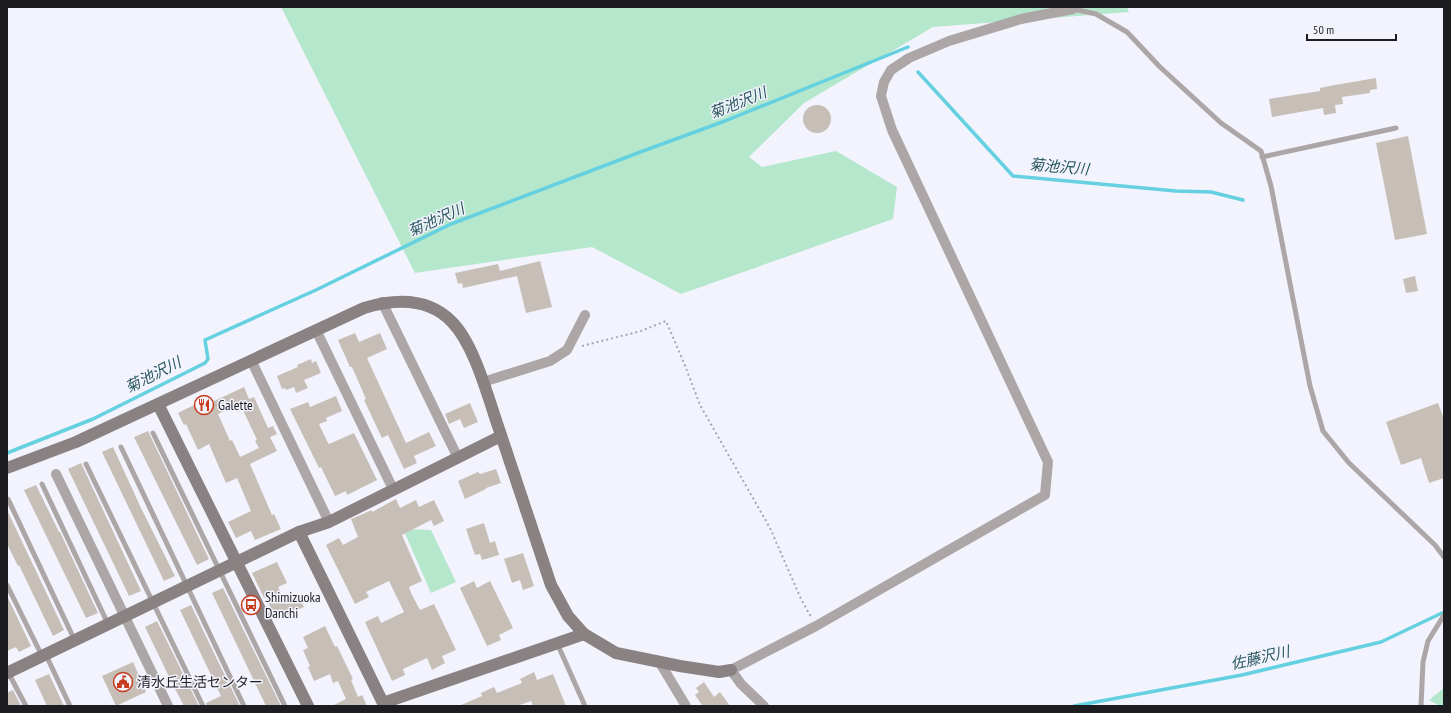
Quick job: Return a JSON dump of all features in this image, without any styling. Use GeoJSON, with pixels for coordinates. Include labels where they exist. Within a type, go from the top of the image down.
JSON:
{"type":"FeatureCollection","features":[{"type":"Feature","properties":{"kind":"street"},"geometry":{"type":"LineString","coordinates":[[7,468],[76,442],[364,308],[382,302],[408,301],[418,303],[437,310],[452,322],[465,337],[483,382],[551,585],[568,616],[584,634],[616,653],[660,663],[720,672],[731,670],[816,626],[1044,495],[1048,462],[892,130],[881,96],[884,82],[891,70],[909,58],[949,42],[1021,19],[1073,9]]}},
{"type":"Feature","properties":{"kind":"street"},"geometry":{"type":"LineString","coordinates":[[382,302],[458,458]]}},
{"type":"Feature","properties":{"kind":"street"},"geometry":{"type":"LineString","coordinates":[[483,382],[550,361],[566,350],[584,315]]}},
{"type":"Feature","properties":{"kind":"street"},"geometry":{"type":"LineString","coordinates":[[316,330],[393,489]]}},
{"type":"Feature","properties":{"kind":"street"},"geometry":{"type":"LineString","coordinates":[[251,360],[329,522]]}},
{"type":"Feature","properties":{"kind":"street"},"geometry":{"type":"LineString","coordinates":[[158,404],[308,706]]}},
{"type":"Feature","properties":{"kind":"street"},"geometry":{"type":"LineString","coordinates":[[8,672],[109,625],[299,532],[329,522],[501,436]]}},
{"type":"Feature","properties":{"kind":"street"},"geometry":{"type":"LineString","coordinates":[[56,474],[168,706]]}},
{"type":"Feature","properties":{"kind":"street"},"geometry":{"type":"LineString","coordinates":[[299,532],[383,703],[584,634]]}},
{"type":"Feature","properties":{"kind":"street"},"geometry":{"type":"LineString","coordinates":[[660,663],[686,706]]}},
{"type":"Feature","properties":{"kind":"street"},"geometry":{"type":"LineString","coordinates":[[731,670],[741,684],[764,706]]}},
{"type":"Feature","properties":{"kind":"lane"},"geometry":{"type":"LineString","coordinates":[[1073,9],[1096,14],[1127,32],[1171,77],[1221,123],[1261,151],[1271,186],[1310,386],[1323,431],[1349,463],[1435,545],[1444,557]]}},
{"type":"Feature","properties":{"kind":"lane"},"geometry":{"type":"LineString","coordinates":[[1262,157],[1396,128]]}},
{"type":"Feature","properties":{"kind":"lane"},"geometry":{"type":"LineString","coordinates":[[153,433],[286,706]]}},
{"type":"Feature","properties":{"kind":"lane"},"geometry":{"type":"LineString","coordinates":[[121,447],[244,706]]}},
{"type":"Feature","properties":{"kind":"lane"},"geometry":{"type":"LineString","coordinates":[[86,464],[203,706]]}},
{"type":"Feature","properties":{"kind":"lane"},"geometry":{"type":"LineString","coordinates":[[42,484],[109,625]]}},
{"type":"Feature","properties":{"kind":"lane"},"geometry":{"type":"LineString","coordinates":[[8,499],[75,641]]}},
{"type":"Feature","properties":{"kind":"lane"},"geometry":{"type":"LineString","coordinates":[[7,585],[70,706]]}},
{"type":"Feature","properties":{"kind":"lane"},"geometry":{"type":"LineString","coordinates":[[1421,706],[1423,662],[1428,641],[1444,615]]}},
{"type":"Feature","properties":{"kind":"lane"},"geometry":{"type":"LineString","coordinates":[[557,644],[586,706]]}},
{"type":"Feature","properties":{"kind":"lane"},"geometry":{"type":"LineString","coordinates":[[8,672],[26,706]]}},
{"type":"Feature","properties":{"kind":"path"},"geometry":{"type":"LineString","coordinates":[[566,350],[641,331],[666,321],[700,405],[770,528],[801,599],[816,626]]}},
{"type":"Feature","properties":{"kind":"green space"},"geometry":{"type":"Polygon","coordinates":[[[281,7],[1127,7],[1129,12],[933,27],[804,103],[749,157],[762,167],[836,151],[897,187],[893,219],[681,294],[592,247],[415,273],[281,7]]]}},
{"type":"Feature","properties":{"kind":"green space"},"geometry":{"type":"Polygon","coordinates":[[[403,529],[431,530],[456,582],[431,593],[403,529]]]}},
{"type":"Feature","properties":{"kind":"green space"},"geometry":{"type":"Polygon","coordinates":[[[1444,688],[1444,706],[1440,706],[1429,700],[1444,688]]]}},
{"type":"Feature","properties":{"kind":"building"},"geometry":{"type":"Polygon","coordinates":[[[1376,78],[1377,89],[1370,90],[1370,93],[1342,97],[1343,104],[1335,105],[1336,113],[1324,115],[1323,108],[1272,117],[1269,99],[1320,91],[1320,88],[1376,78]]]}},
{"type":"Feature","properties":{"kind":"building"},"geometry":{"type":"Polygon","coordinates":[[[817,105],[827,109],[831,119],[827,129],[817,133],[807,129],[803,119],[807,109],[817,105]]]}},
{"type":"Feature","properties":{"kind":"building"},"geometry":{"type":"Polygon","coordinates":[[[1408,136],[1427,234],[1395,240],[1376,143],[1408,136]]]}},
{"type":"Feature","properties":{"kind":"building"},"geometry":{"type":"Polygon","coordinates":[[[540,261],[552,307],[526,313],[517,276],[463,288],[462,283],[458,284],[455,273],[498,264],[500,271],[540,261]]]}},
{"type":"Feature","properties":{"kind":"building"},"geometry":{"type":"Polygon","coordinates":[[[1415,276],[1418,291],[1406,293],[1403,279],[1415,276]]]}},
{"type":"Feature","properties":{"kind":"building"},"geometry":{"type":"Polygon","coordinates":[[[355,333],[359,342],[380,333],[387,349],[367,358],[406,443],[429,432],[436,446],[414,456],[417,463],[404,469],[388,435],[382,438],[364,400],[366,399],[352,367],[350,367],[338,340],[355,333]]]}},
{"type":"Feature","properties":{"kind":"building"},"geometry":{"type":"Polygon","coordinates":[[[311,359],[312,363],[316,361],[321,373],[304,380],[308,388],[296,393],[294,387],[286,390],[285,388],[282,389],[277,376],[298,367],[297,365],[311,359]]]}},
{"type":"Feature","properties":{"kind":"building"},"geometry":{"type":"Polygon","coordinates":[[[244,387],[249,399],[254,397],[268,428],[273,426],[277,434],[270,437],[277,451],[250,464],[272,515],[274,514],[281,529],[255,540],[251,531],[236,538],[228,522],[251,511],[237,478],[226,483],[209,444],[198,450],[186,424],[184,425],[178,413],[210,397],[212,402],[244,387]],[[234,406],[218,414],[230,441],[232,440],[240,457],[259,448],[255,441],[257,440],[243,410],[237,412],[234,406]]]}},
{"type":"Feature","properties":{"kind":"building"},"geometry":{"type":"Polygon","coordinates":[[[336,396],[342,411],[326,418],[327,421],[319,424],[327,441],[329,444],[354,433],[377,480],[347,495],[346,491],[335,496],[321,467],[319,468],[290,409],[308,402],[310,407],[336,396]]]}},
{"type":"Feature","properties":{"kind":"building"},"geometry":{"type":"Polygon","coordinates":[[[470,403],[478,422],[464,428],[460,419],[449,424],[445,414],[470,403]]]}},
{"type":"Feature","properties":{"kind":"building"},"geometry":{"type":"Polygon","coordinates":[[[1438,403],[1444,419],[1444,478],[1429,483],[1421,458],[1401,465],[1386,422],[1438,403]]]}},
{"type":"Feature","properties":{"kind":"building"},"geometry":{"type":"Polygon","coordinates":[[[148,431],[209,559],[197,565],[134,437],[148,431]]]}},
{"type":"Feature","properties":{"kind":"building"},"geometry":{"type":"Polygon","coordinates":[[[113,447],[175,576],[164,581],[102,452],[113,447]]]}},
{"type":"Feature","properties":{"kind":"building"},"geometry":{"type":"Polygon","coordinates":[[[81,463],[141,591],[129,596],[68,469],[81,463]]]}},
{"type":"Feature","properties":{"kind":"building"},"geometry":{"type":"Polygon","coordinates":[[[496,469],[501,483],[486,488],[465,499],[458,481],[478,472],[480,474],[496,469]]]}},
{"type":"Feature","properties":{"kind":"building"},"geometry":{"type":"Polygon","coordinates":[[[36,485],[98,613],[86,618],[24,490],[36,485]]]}},
{"type":"Feature","properties":{"kind":"building"},"geometry":{"type":"Polygon","coordinates":[[[396,499],[400,508],[416,500],[419,507],[434,500],[444,521],[434,526],[431,520],[402,535],[422,581],[409,587],[411,593],[420,610],[434,604],[456,650],[442,656],[445,663],[432,670],[427,658],[403,669],[405,675],[392,681],[365,622],[378,616],[381,623],[404,612],[389,581],[366,592],[369,597],[355,604],[326,545],[339,538],[343,545],[358,537],[351,519],[372,510],[372,512],[396,499]]]}},
{"type":"Feature","properties":{"kind":"building"},"geometry":{"type":"Polygon","coordinates":[[[7,510],[64,630],[53,636],[19,565],[18,566],[7,544],[7,510]]]}},
{"type":"Feature","properties":{"kind":"building"},"geometry":{"type":"Polygon","coordinates":[[[484,523],[490,543],[495,541],[499,555],[482,560],[480,554],[475,555],[466,529],[484,523]]]}},
{"type":"Feature","properties":{"kind":"building"},"geometry":{"type":"Polygon","coordinates":[[[523,553],[534,586],[523,590],[520,580],[512,583],[504,559],[523,553]]]}},
{"type":"Feature","properties":{"kind":"building"},"geometry":{"type":"Polygon","coordinates":[[[277,562],[287,583],[278,587],[286,604],[299,597],[304,607],[276,620],[266,597],[264,598],[252,573],[277,562]]]}},
{"type":"Feature","properties":{"kind":"building"},"geometry":{"type":"Polygon","coordinates":[[[474,581],[477,588],[490,581],[513,628],[499,635],[501,640],[487,646],[460,588],[474,581]]]}},
{"type":"Feature","properties":{"kind":"building"},"geometry":{"type":"Polygon","coordinates":[[[223,588],[281,706],[266,706],[212,593],[223,588]]]}},
{"type":"Feature","properties":{"kind":"building"},"geometry":{"type":"Polygon","coordinates":[[[7,596],[31,646],[19,652],[16,647],[7,651],[7,596]]]}},
{"type":"Feature","properties":{"kind":"building"},"geometry":{"type":"Polygon","coordinates":[[[191,605],[240,706],[207,706],[206,703],[221,696],[180,610],[191,605]]]}},
{"type":"Feature","properties":{"kind":"building"},"geometry":{"type":"Polygon","coordinates":[[[157,621],[199,706],[184,706],[173,685],[145,627],[157,621]]]}},
{"type":"Feature","properties":{"kind":"building"},"geometry":{"type":"Polygon","coordinates":[[[325,626],[335,647],[337,646],[353,679],[351,680],[358,697],[362,695],[367,706],[332,706],[346,699],[338,681],[333,683],[330,674],[314,681],[308,667],[310,666],[303,650],[308,648],[303,637],[325,626]]]}},
{"type":"Feature","properties":{"kind":"building","name":"清水丘生活センター"},"geometry":{"type":"Polygon","coordinates":[[[133,662],[146,692],[116,706],[102,676],[133,662]]]}},
{"type":"Feature","properties":{"kind":"building"},"geometry":{"type":"Polygon","coordinates":[[[534,672],[537,680],[553,674],[566,706],[533,706],[531,701],[517,706],[459,706],[482,696],[481,693],[494,687],[497,693],[522,683],[520,679],[534,672]]]}},
{"type":"Feature","properties":{"kind":"building"},"geometry":{"type":"Polygon","coordinates":[[[49,674],[64,706],[47,706],[35,680],[49,674]]]}},
{"type":"Feature","properties":{"kind":"building"},"geometry":{"type":"Polygon","coordinates":[[[704,682],[714,697],[720,692],[730,706],[701,706],[702,705],[695,695],[699,692],[696,688],[704,682]]]}},
{"type":"Feature","properties":{"kind":"building"},"geometry":{"type":"Polygon","coordinates":[[[13,690],[21,706],[7,706],[7,693],[13,690]]]}},
{"type":"Feature","properties":{"kind":"waterway","name":"菊池沢川"},"geometry":{"type":"LineString","coordinates":[[7,453],[93,419],[205,363],[208,359],[205,340],[316,290],[451,224],[725,121],[908,47]]}},
{"type":"Feature","properties":{"kind":"waterway","name":"菊池沢川"},"geometry":{"type":"LineString","coordinates":[[918,72],[1013,176],[1176,191],[1211,192],[1243,200]]}},
{"type":"Feature","properties":{"kind":"waterway","name":"佐藤沢川"},"geometry":{"type":"LineString","coordinates":[[1074,706],[1242,675],[1381,642],[1444,612]]}},
{"type":"Feature","properties":{"kind":"place","name":"Galette"},"geometry":{"type":"Point","coordinates":[204,405]}},
{"type":"Feature","properties":{"kind":"place","name":"Shimizuoka Danchi"},"geometry":{"type":"Point","coordinates":[251,605]}},
{"type":"Feature","properties":{"kind":"place","name":"清水丘生活センター"},"geometry":{"type":"Point","coordinates":[123,682]}}]}
